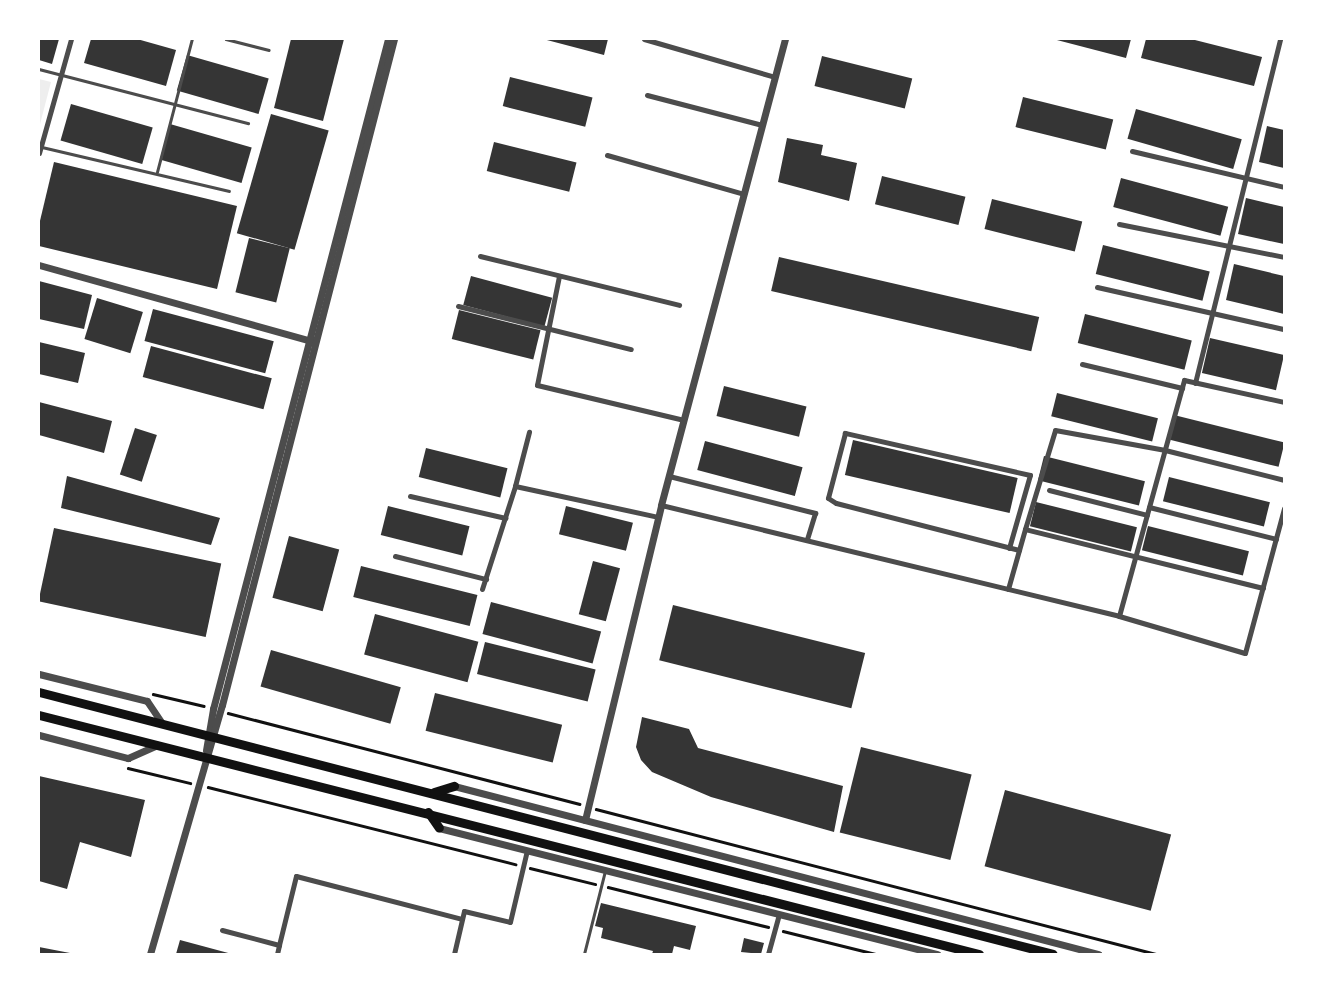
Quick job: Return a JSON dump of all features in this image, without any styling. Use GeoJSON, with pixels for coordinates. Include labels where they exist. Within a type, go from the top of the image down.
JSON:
{"type":"FeatureCollection","features":[{"type":"Feature","properties":{"kind":"main road"},"geometry":{"type":"LineString","coordinates":[[39,692],[434,792],[1053,954]]}},
{"type":"Feature","properties":{"kind":"main road"},"geometry":{"type":"LineString","coordinates":[[39,715],[428,812],[979,954]]}},
{"type":"Feature","properties":{"kind":"main road"},"geometry":{"type":"LineString","coordinates":[[434,792],[454,786]]}},
{"type":"Feature","properties":{"kind":"main road"},"geometry":{"type":"LineString","coordinates":[[428,812],[439,828]]}},
{"type":"Feature","properties":{"kind":"street"},"geometry":{"type":"LineString","coordinates":[[40,150],[71,39]]}},
{"type":"Feature","properties":{"kind":"street"},"geometry":{"type":"LineString","coordinates":[[313,343],[388,39]]}},
{"type":"Feature","properties":{"kind":"street"},"geometry":{"type":"LineString","coordinates":[[150,954],[206,758],[394,39]]}},
{"type":"Feature","properties":{"kind":"street"},"geometry":{"type":"LineString","coordinates":[[644,39],[776,77]]}},
{"type":"Feature","properties":{"kind":"street"},"geometry":{"type":"LineString","coordinates":[[585,820],[658,517],[785,39]]}},
{"type":"Feature","properties":{"kind":"street"},"geometry":{"type":"LineString","coordinates":[[1195,383],[1280,39]]}},
{"type":"Feature","properties":{"kind":"street"},"geometry":{"type":"LineString","coordinates":[[647,94],[762,125]]}},
{"type":"Feature","properties":{"kind":"street"},"geometry":{"type":"LineString","coordinates":[[1132,151],[1284,187]]}},
{"type":"Feature","properties":{"kind":"street"},"geometry":{"type":"LineString","coordinates":[[607,155],[744,194]]}},
{"type":"Feature","properties":{"kind":"street"},"geometry":{"type":"LineString","coordinates":[[1119,224],[1284,257]]}},
{"type":"Feature","properties":{"kind":"street"},"geometry":{"type":"LineString","coordinates":[[480,256],[679,305]]}},
{"type":"Feature","properties":{"kind":"street"},"geometry":{"type":"LineString","coordinates":[[39,267],[313,343]]}},
{"type":"Feature","properties":{"kind":"street"},"geometry":{"type":"LineString","coordinates":[[559,276],[537,385],[684,420]]}},
{"type":"Feature","properties":{"kind":"street"},"geometry":{"type":"LineString","coordinates":[[1096,287],[1284,329]]}},
{"type":"Feature","properties":{"kind":"street"},"geometry":{"type":"LineString","coordinates":[[458,306],[548,330],[631,349]]}},
{"type":"Feature","properties":{"kind":"street"},"geometry":{"type":"LineString","coordinates":[[1082,364],[1181,389]]}},
{"type":"Feature","properties":{"kind":"street"},"geometry":{"type":"LineString","coordinates":[[1119,616],[1184,380],[1284,402]]}},
{"type":"Feature","properties":{"kind":"street"},"geometry":{"type":"LineString","coordinates":[[1008,589],[1056,430],[1165,450],[1284,480]]}},
{"type":"Feature","properties":{"kind":"street"},"geometry":{"type":"LineString","coordinates":[[482,590],[515,486],[529,432]]}},
{"type":"Feature","properties":{"kind":"street"},"geometry":{"type":"LineString","coordinates":[[1009,548],[1030,475],[846,433],[828,498],[836,503],[1009,548],[1019,550]]}},
{"type":"Feature","properties":{"kind":"street"},"geometry":{"type":"LineString","coordinates":[[669,476],[815,512],[807,539]]}},
{"type":"Feature","properties":{"kind":"street"},"geometry":{"type":"LineString","coordinates":[[515,486],[658,517]]}},
{"type":"Feature","properties":{"kind":"street"},"geometry":{"type":"LineString","coordinates":[[1049,490],[1147,515]]}},
{"type":"Feature","properties":{"kind":"street"},"geometry":{"type":"LineString","coordinates":[[410,496],[505,518]]}},
{"type":"Feature","properties":{"kind":"street"},"geometry":{"type":"LineString","coordinates":[[662,505],[1119,616],[1246,653],[1284,508]]}},
{"type":"Feature","properties":{"kind":"street"},"geometry":{"type":"LineString","coordinates":[[1149,507],[1276,539]]}},
{"type":"Feature","properties":{"kind":"street"},"geometry":{"type":"LineString","coordinates":[[1025,529],[1264,588]]}},
{"type":"Feature","properties":{"kind":"street"},"geometry":{"type":"LineString","coordinates":[[395,556],[486,579]]}},
{"type":"Feature","properties":{"kind":"street"},"geometry":{"type":"LineString","coordinates":[[39,674],[147,701],[162,723]]}},
{"type":"Feature","properties":{"kind":"street"},"geometry":{"type":"LineString","coordinates":[[39,735],[128,758],[157,745]]}},
{"type":"Feature","properties":{"kind":"street"},"geometry":{"type":"LineString","coordinates":[[454,786],[1098,954]]}},
{"type":"Feature","properties":{"kind":"street"},"geometry":{"type":"LineString","coordinates":[[439,828],[937,954]]}},
{"type":"Feature","properties":{"kind":"street"},"geometry":{"type":"LineString","coordinates":[[454,954],[464,911],[510,922],[527,850]]}},
{"type":"Feature","properties":{"kind":"street"},"geometry":{"type":"LineString","coordinates":[[277,954],[296,876],[462,919]]}},
{"type":"Feature","properties":{"kind":"street"},"geometry":{"type":"LineString","coordinates":[[768,954],[779,914]]}},
{"type":"Feature","properties":{"kind":"street"},"geometry":{"type":"LineString","coordinates":[[222,930],[279,945]]}},
{"type":"Feature","properties":{"kind":"lane"},"geometry":{"type":"LineString","coordinates":[[157,172],[192,39]]}},
{"type":"Feature","properties":{"kind":"lane"},"geometry":{"type":"LineString","coordinates":[[226,39],[269,50]]}},
{"type":"Feature","properties":{"kind":"lane"},"geometry":{"type":"LineString","coordinates":[[39,69],[248,123]]}},
{"type":"Feature","properties":{"kind":"lane"},"geometry":{"type":"LineString","coordinates":[[40,150],[157,172],[229,190]]}},
{"type":"Feature","properties":{"kind":"lane"},"geometry":{"type":"LineString","coordinates":[[584,954],[605,870]]}},
{"type":"Feature","properties":{"kind":"path"},"geometry":{"type":"LineString","coordinates":[[123,767],[876,954]]}},
{"type":"Feature","properties":{"kind":"shaded area"},"geometry":{"type":"Polygon","coordinates":[[[39,79],[51,82],[39,128],[39,79]]]}},
{"type":"Feature","properties":{"kind":"building"},"geometry":{"type":"Polygon","coordinates":[[[39,39],[59,39],[52,64],[39,60],[39,39]]]}},
{"type":"Feature","properties":{"kind":"building"},"geometry":{"type":"Polygon","coordinates":[[[91,39],[137,39],[176,50],[166,86],[84,63],[91,39]]]}},
{"type":"Feature","properties":{"kind":"building"},"geometry":{"type":"Polygon","coordinates":[[[291,39],[344,39],[323,121],[274,108],[291,39]]]}},
{"type":"Feature","properties":{"kind":"building"},"geometry":{"type":"Polygon","coordinates":[[[543,39],[608,39],[604,55],[543,39]]]}},
{"type":"Feature","properties":{"kind":"building"},"geometry":{"type":"Polygon","coordinates":[[[1053,39],[1131,39],[1126,58],[1053,39]]]}},
{"type":"Feature","properties":{"kind":"building"},"geometry":{"type":"Polygon","coordinates":[[[1146,39],[1191,39],[1262,57],[1254,86],[1141,58],[1146,39]]]}},
{"type":"Feature","properties":{"kind":"building"},"geometry":{"type":"Polygon","coordinates":[[[187,55],[269,78],[259,114],[177,91],[187,55]]]}},
{"type":"Feature","properties":{"kind":"building"},"geometry":{"type":"Polygon","coordinates":[[[822,56],[912,78],[905,109],[815,86],[822,56]]]}},
{"type":"Feature","properties":{"kind":"building"},"geometry":{"type":"Polygon","coordinates":[[[510,77],[592,98],[585,127],[503,106],[510,77]]]}},
{"type":"Feature","properties":{"kind":"building"},"geometry":{"type":"Polygon","coordinates":[[[1023,97],[1113,119],[1106,150],[1016,127],[1023,97]]]}},
{"type":"Feature","properties":{"kind":"building"},"geometry":{"type":"Polygon","coordinates":[[[71,104],[153,127],[142,164],[61,141],[71,104]]]}},
{"type":"Feature","properties":{"kind":"building"},"geometry":{"type":"Polygon","coordinates":[[[1136,109],[1242,139],[1233,169],[1127,139],[1136,109]]]}},
{"type":"Feature","properties":{"kind":"building"},"geometry":{"type":"Polygon","coordinates":[[[271,114],[329,131],[294,250],[237,233],[271,114]]]}},
{"type":"Feature","properties":{"kind":"building"},"geometry":{"type":"Polygon","coordinates":[[[170,124],[252,147],[242,183],[160,160],[170,124]]]}},
{"type":"Feature","properties":{"kind":"building"},"geometry":{"type":"Polygon","coordinates":[[[1267,126],[1284,130],[1284,168],[1259,162],[1267,126]]]}},
{"type":"Feature","properties":{"kind":"building"},"geometry":{"type":"Polygon","coordinates":[[[787,138],[823,145],[821,155],[857,163],[849,201],[778,182],[787,138]]]}},
{"type":"Feature","properties":{"kind":"building"},"geometry":{"type":"Polygon","coordinates":[[[494,142],[576,163],[569,192],[487,171],[494,142]]]}},
{"type":"Feature","properties":{"kind":"building"},"geometry":{"type":"Polygon","coordinates":[[[54,162],[237,206],[217,289],[39,246],[39,225],[54,162]]]}},
{"type":"Feature","properties":{"kind":"building"},"geometry":{"type":"Polygon","coordinates":[[[882,176],[965,197],[958,225],[875,204],[882,176]]]}},
{"type":"Feature","properties":{"kind":"building"},"geometry":{"type":"Polygon","coordinates":[[[1121,178],[1228,207],[1220,236],[1113,207],[1121,178]]]}},
{"type":"Feature","properties":{"kind":"building"},"geometry":{"type":"Polygon","coordinates":[[[1246,198],[1284,207],[1284,244],[1238,234],[1246,198]]]}},
{"type":"Feature","properties":{"kind":"building"},"geometry":{"type":"Polygon","coordinates":[[[992,199],[1082,221],[1075,252],[985,229],[992,199]]]}},
{"type":"Feature","properties":{"kind":"building"},"geometry":{"type":"Polygon","coordinates":[[[249,238],[290,248],[276,302],[235,292],[249,238]]]}},
{"type":"Feature","properties":{"kind":"building"},"geometry":{"type":"Polygon","coordinates":[[[1103,245],[1210,272],[1202,301],[1096,274],[1103,245]]]}},
{"type":"Feature","properties":{"kind":"building"},"geometry":{"type":"Polygon","coordinates":[[[779,257],[1039,317],[1031,351],[771,291],[779,257]]]}},
{"type":"Feature","properties":{"kind":"building"},"geometry":{"type":"Polygon","coordinates":[[[1234,264],[1284,276],[1284,314],[1226,300],[1234,264]]]}},
{"type":"Feature","properties":{"kind":"building"},"geometry":{"type":"Polygon","coordinates":[[[471,276],[552,298],[544,327],[463,305],[471,276]]]}},
{"type":"Feature","properties":{"kind":"building"},"geometry":{"type":"Polygon","coordinates":[[[39,281],[92,295],[84,329],[39,319],[39,281]]]}},
{"type":"Feature","properties":{"kind":"building"},"geometry":{"type":"Polygon","coordinates":[[[97,298],[143,312],[130,353],[84,339],[97,298]]]}},
{"type":"Feature","properties":{"kind":"building"},"geometry":{"type":"Polygon","coordinates":[[[153,309],[274,341],[265,373],[144,341],[153,309]]]}},
{"type":"Feature","properties":{"kind":"building"},"geometry":{"type":"Polygon","coordinates":[[[459,310],[541,330],[533,359],[452,339],[459,310]]]}},
{"type":"Feature","properties":{"kind":"building"},"geometry":{"type":"Polygon","coordinates":[[[1085,314],[1192,341],[1184,370],[1078,343],[1085,314]]]}},
{"type":"Feature","properties":{"kind":"building"},"geometry":{"type":"Polygon","coordinates":[[[1210,338],[1284,355],[1276,390],[1202,373],[1210,338]]]}},
{"type":"Feature","properties":{"kind":"building"},"geometry":{"type":"Polygon","coordinates":[[[39,342],[85,353],[78,383],[39,374],[39,342]]]}},
{"type":"Feature","properties":{"kind":"building"},"geometry":{"type":"Polygon","coordinates":[[[151,346],[272,378],[263,409],[143,377],[151,346]]]}},
{"type":"Feature","properties":{"kind":"building"},"geometry":{"type":"Polygon","coordinates":[[[724,386],[806,407],[799,437],[717,416],[724,386]]]}},
{"type":"Feature","properties":{"kind":"building"},"geometry":{"type":"Polygon","coordinates":[[[1057,393],[1158,418],[1152,441],[1051,416],[1057,393]]]}},
{"type":"Feature","properties":{"kind":"building"},"geometry":{"type":"Polygon","coordinates":[[[39,402],[112,421],[104,453],[39,435],[39,402]]]}},
{"type":"Feature","properties":{"kind":"building"},"geometry":{"type":"Polygon","coordinates":[[[1174,415],[1284,442],[1279,467],[1168,439],[1174,415]]]}},
{"type":"Feature","properties":{"kind":"building"},"geometry":{"type":"Polygon","coordinates":[[[135,428],[157,435],[142,482],[120,475],[135,428]]]}},
{"type":"Feature","properties":{"kind":"building"},"geometry":{"type":"Polygon","coordinates":[[[853,440],[1018,478],[1010,513],[845,475],[853,440]]]}},
{"type":"Feature","properties":{"kind":"building"},"geometry":{"type":"Polygon","coordinates":[[[705,441],[803,467],[795,496],[697,470],[705,441]]]}},
{"type":"Feature","properties":{"kind":"building"},"geometry":{"type":"Polygon","coordinates":[[[426,448],[508,468],[500,497],[419,477],[426,448]]]}},
{"type":"Feature","properties":{"kind":"building"},"geometry":{"type":"Polygon","coordinates":[[[1044,456],[1145,481],[1139,505],[1038,480],[1044,456]]]}},
{"type":"Feature","properties":{"kind":"building"},"geometry":{"type":"Polygon","coordinates":[[[67,476],[220,518],[211,545],[61,508],[67,476]]]}},
{"type":"Feature","properties":{"kind":"building"},"geometry":{"type":"Polygon","coordinates":[[[1169,477],[1270,502],[1264,526],[1163,501],[1169,477]]]}},
{"type":"Feature","properties":{"kind":"building"},"geometry":{"type":"Polygon","coordinates":[[[1036,502],[1137,527],[1131,551],[1030,526],[1036,502]]]}},
{"type":"Feature","properties":{"kind":"building"},"geometry":{"type":"Polygon","coordinates":[[[388,506],[470,526],[462,555],[381,535],[388,506]]]}},
{"type":"Feature","properties":{"kind":"building"},"geometry":{"type":"Polygon","coordinates":[[[566,506],[633,523],[626,551],[559,534],[566,506]]]}},
{"type":"Feature","properties":{"kind":"building"},"geometry":{"type":"Polygon","coordinates":[[[1148,526],[1249,551],[1243,575],[1142,550],[1148,526]]]}},
{"type":"Feature","properties":{"kind":"building"},"geometry":{"type":"Polygon","coordinates":[[[54,528],[221,564],[206,637],[39,601],[54,528]]]}},
{"type":"Feature","properties":{"kind":"building"},"geometry":{"type":"Polygon","coordinates":[[[289,536],[339,549],[323,611],[272,598],[289,536]]]}},
{"type":"Feature","properties":{"kind":"building"},"geometry":{"type":"Polygon","coordinates":[[[593,561],[620,568],[606,621],[579,614],[593,561]]]}},
{"type":"Feature","properties":{"kind":"building"},"geometry":{"type":"Polygon","coordinates":[[[361,566],[477,595],[470,626],[353,597],[361,566]]]}},
{"type":"Feature","properties":{"kind":"building"},"geometry":{"type":"Polygon","coordinates":[[[491,602],[601,632],[593,663],[482,634],[491,602]]]}},
{"type":"Feature","properties":{"kind":"building"},"geometry":{"type":"Polygon","coordinates":[[[673,605],[865,653],[851,708],[659,660],[673,605]]]}},
{"type":"Feature","properties":{"kind":"building"},"geometry":{"type":"Polygon","coordinates":[[[375,614],[478,642],[467,682],[364,655],[375,614]]]}},
{"type":"Feature","properties":{"kind":"building"},"geometry":{"type":"Polygon","coordinates":[[[485,642],[596,670],[588,702],[477,674],[485,642]]]}},
{"type":"Feature","properties":{"kind":"building"},"geometry":{"type":"Polygon","coordinates":[[[271,650],[401,687],[390,724],[261,687],[271,650]]]}},
{"type":"Feature","properties":{"kind":"building"},"geometry":{"type":"Polygon","coordinates":[[[435,693],[562,725],[553,763],[426,731],[435,693]]]}},
{"type":"Feature","properties":{"kind":"building"},"geometry":{"type":"Polygon","coordinates":[[[642,717],[689,729],[698,748],[843,786],[834,832],[711,797],[652,772],[641,760],[636,747],[642,717]]]}},
{"type":"Feature","properties":{"kind":"building"},"geometry":{"type":"Polygon","coordinates":[[[861,747],[972,775],[950,860],[840,832],[861,747]]]}},
{"type":"Feature","properties":{"kind":"building"},"geometry":{"type":"Polygon","coordinates":[[[39,776],[145,800],[131,857],[80,842],[67,889],[39,881],[39,776]]]}},
{"type":"Feature","properties":{"kind":"building"},"geometry":{"type":"Polygon","coordinates":[[[1005,790],[1171,835],[1151,911],[985,866],[1005,790]]]}},
{"type":"Feature","properties":{"kind":"building"},"geometry":{"type":"Polygon","coordinates":[[[601,903],[696,926],[690,950],[674,946],[672,954],[652,954],[653,951],[601,938],[603,928],[595,926],[601,903]]]}},
{"type":"Feature","properties":{"kind":"building"},"geometry":{"type":"Polygon","coordinates":[[[744,938],[764,943],[761,954],[741,952],[744,938]]]}},
{"type":"Feature","properties":{"kind":"building"},"geometry":{"type":"Polygon","coordinates":[[[180,940],[232,954],[176,954],[180,940]]]}},
{"type":"Feature","properties":{"kind":"building"},"geometry":{"type":"Polygon","coordinates":[[[39,947],[70,953],[70,954],[39,954],[39,947]]]}}]}
